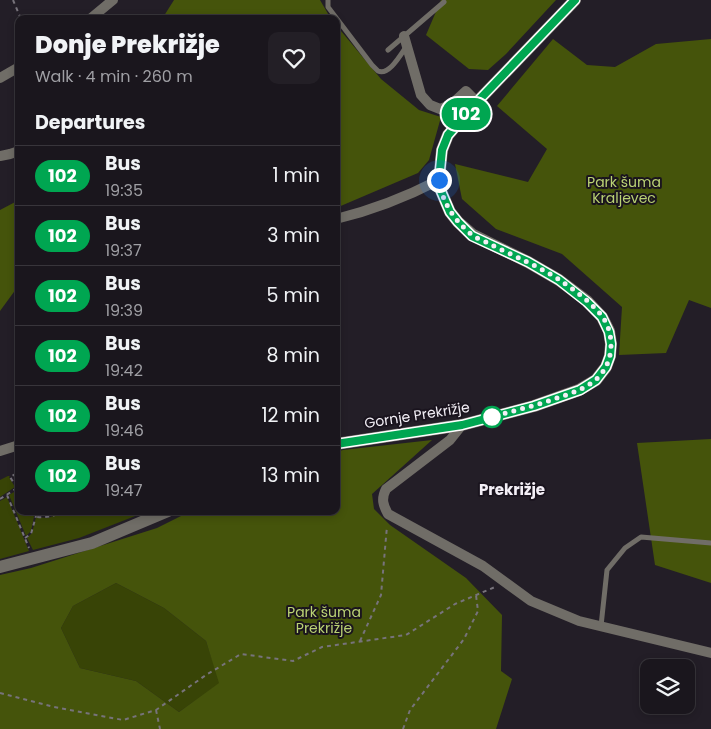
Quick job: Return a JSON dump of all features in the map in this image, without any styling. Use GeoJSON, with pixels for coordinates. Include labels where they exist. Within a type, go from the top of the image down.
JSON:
{"type":"FeatureCollection","features":[{"type":"Feature","properties":{"kind":"street"},"geometry":{"type":"LineString","coordinates":[[95,15],[113,0]]}},
{"type":"Feature","properties":{"kind":"street","name":"Gornje Prekrižje"},"geometry":{"type":"LineString","coordinates":[[340,443],[462,425],[534,406],[580,390],[596,380],[606,367],[610,356],[611,344],[609,332],[602,317],[587,302],[559,280],[528,262],[472,236],[450,212],[441,191],[439,180],[442,150],[448,135],[575,0]]}},
{"type":"Feature","properties":{"kind":"street"},"geometry":{"type":"LineString","coordinates":[[405,41],[421,95],[430,105],[440,109],[452,104],[466,91],[477,102]]}},
{"type":"Feature","properties":{"kind":"street"},"geometry":{"type":"LineString","coordinates":[[0,78],[15,69]]}},
{"type":"Feature","properties":{"kind":"street"},"geometry":{"type":"LineString","coordinates":[[0,162],[10,154]]}},
{"type":"Feature","properties":{"kind":"street"},"geometry":{"type":"LineString","coordinates":[[340,218],[370,210],[406,197],[439,180]]}},
{"type":"Feature","properties":{"kind":"street"},"geometry":{"type":"LineString","coordinates":[[462,425],[450,440],[386,490],[383,506],[388,514],[483,566],[532,601],[566,616],[711,653]]}},
{"type":"Feature","properties":{"kind":"street"},"geometry":{"type":"LineString","coordinates":[[0,451],[15,446]]}},
{"type":"Feature","properties":{"kind":"street"},"geometry":{"type":"LineString","coordinates":[[0,567],[92,542],[158,515]]}},
{"type":"Feature","properties":{"kind":"lane"},"geometry":{"type":"LineString","coordinates":[[328,0],[328,7],[334,15]]}},
{"type":"Feature","properties":{"kind":"lane"},"geometry":{"type":"LineString","coordinates":[[340,23],[372,65],[379,72],[385,72],[390,68],[405,41],[444,2]]}},
{"type":"Feature","properties":{"kind":"lane"},"geometry":{"type":"LineString","coordinates":[[388,50],[405,41]]}},
{"type":"Feature","properties":{"kind":"lane"},"geometry":{"type":"LineString","coordinates":[[601,626],[607,570],[625,548],[642,537],[711,543]]}},
{"type":"Feature","properties":{"kind":"path"},"geometry":{"type":"LineString","coordinates":[[13,0],[19,15]]}},
{"type":"Feature","properties":{"kind":"path"},"geometry":{"type":"LineString","coordinates":[[15,474],[10,477],[15,483]]}},
{"type":"Feature","properties":{"kind":"path"},"geometry":{"type":"LineString","coordinates":[[0,499],[15,489]]}},
{"type":"Feature","properties":{"kind":"path"},"geometry":{"type":"LineString","coordinates":[[7,495],[15,514]]}},
{"type":"Feature","properties":{"kind":"path"},"geometry":{"type":"LineString","coordinates":[[360,642],[381,595],[388,514]]}},
{"type":"Feature","properties":{"kind":"path"},"geometry":{"type":"LineString","coordinates":[[15,515],[31,551]]}},
{"type":"Feature","properties":{"kind":"path"},"geometry":{"type":"LineString","coordinates":[[25,538],[31,534],[36,516],[50,517],[55,515]]}},
{"type":"Feature","properties":{"kind":"path"},"geometry":{"type":"LineString","coordinates":[[0,693],[54,707],[123,720],[156,710],[206,675],[241,654],[293,661],[322,647],[406,636],[455,604],[494,588],[502,580]]}},
{"type":"Feature","properties":{"kind":"path"},"geometry":{"type":"LineString","coordinates":[[403,729],[410,710],[464,639],[478,611],[476,595]]}},
{"type":"Feature","properties":{"kind":"path"},"geometry":{"type":"LineString","coordinates":[[156,710],[160,729]]}},
{"type":"Feature","properties":{"kind":"green space"},"geometry":{"type":"Polygon","coordinates":[[[174,0],[320,0],[329,15],[165,15],[174,0]]]}},
{"type":"Feature","properties":{"kind":"green space"},"geometry":{"type":"Polygon","coordinates":[[[441,0],[556,0],[506,54],[488,70],[469,69],[426,35],[441,0]]]}},
{"type":"Feature","properties":{"kind":"green space"},"geometry":{"type":"Polygon","coordinates":[[[340,30],[381,79],[419,110],[441,117],[429,160],[418,173],[340,206],[340,30]]]}},
{"type":"Feature","properties":{"kind":"green space","name":"Park šuma Kraljevec"},"geometry":{"type":"Polygon","coordinates":[[[553,39],[587,65],[615,67],[656,44],[711,39],[711,308],[689,300],[666,353],[619,355],[622,307],[562,254],[496,229],[462,199],[455,164],[528,182],[547,149],[497,106],[553,39]]]}},
{"type":"Feature","properties":{"kind":"green space"},"geometry":{"type":"Polygon","coordinates":[[[15,202],[15,290],[0,311],[0,210],[15,202]]]}},
{"type":"Feature","properties":{"kind":"green space"},"geometry":{"type":"Polygon","coordinates":[[[711,439],[711,583],[655,565],[637,443],[711,439]]]}},
{"type":"Feature","properties":{"kind":"green space","name":"Park šuma Prekrižje"},"geometry":{"type":"Polygon","coordinates":[[[432,440],[372,494],[374,509],[390,525],[466,578],[502,615],[501,671],[512,679],[496,729],[0,729],[0,575],[31,568],[157,528],[183,515],[340,515],[340,451],[432,440]],[[116,583],[73,606],[61,628],[80,668],[136,681],[179,712],[219,683],[206,641],[164,608],[116,583]]]}},
{"type":"Feature","properties":{"kind":"green space"},"geometry":{"type":"Polygon","coordinates":[[[10,476],[15,487],[0,497],[0,480],[10,476]]]}},
{"type":"Feature","properties":{"kind":"green space"},"geometry":{"type":"Polygon","coordinates":[[[15,491],[15,509],[9,495],[15,491]]]}},
{"type":"Feature","properties":{"kind":"green space"},"geometry":{"type":"Polygon","coordinates":[[[7,497],[29,551],[0,559],[0,501],[7,497]]]}},
{"type":"Feature","properties":{"kind":"green space"},"geometry":{"type":"Polygon","coordinates":[[[17,515],[33,515],[34,517],[31,531],[26,536],[17,515]]]}},
{"type":"Feature","properties":{"kind":"green space"},"geometry":{"type":"Polygon","coordinates":[[[56,515],[138,515],[79,538],[33,550],[27,538],[32,533],[36,517],[48,518],[56,515]]]}},
{"type":"Feature","properties":{"kind":"green space"},"geometry":{"type":"Polygon","coordinates":[[[116,583],[164,608],[206,641],[220,683],[179,712],[136,681],[80,668],[61,628],[73,606],[116,583]]]}},
{"type":"Feature","properties":{"kind":"bus line","name":"102"},"geometry":{"type":"LineString","coordinates":[[340,443],[462,425],[534,406],[580,390],[596,380],[606,367],[610,356],[611,344],[609,332],[602,317],[587,302],[559,280],[528,262],[472,236],[450,212],[441,191],[439,180],[442,150],[448,135],[575,0]]}},
{"type":"Feature","properties":{"kind":"district","name":"Prekrižje"},"geometry":{"type":"Point","coordinates":[512,489]}},
{"type":"Feature","properties":{"kind":"route"},"geometry":{"type":"LineString","coordinates":[[439,180],[441,191],[450,212],[472,236],[528,262],[559,280],[587,302],[602,317],[609,332],[610,356],[606,367],[596,380],[580,390],[534,406],[484,419],[492,417]]}}]}
